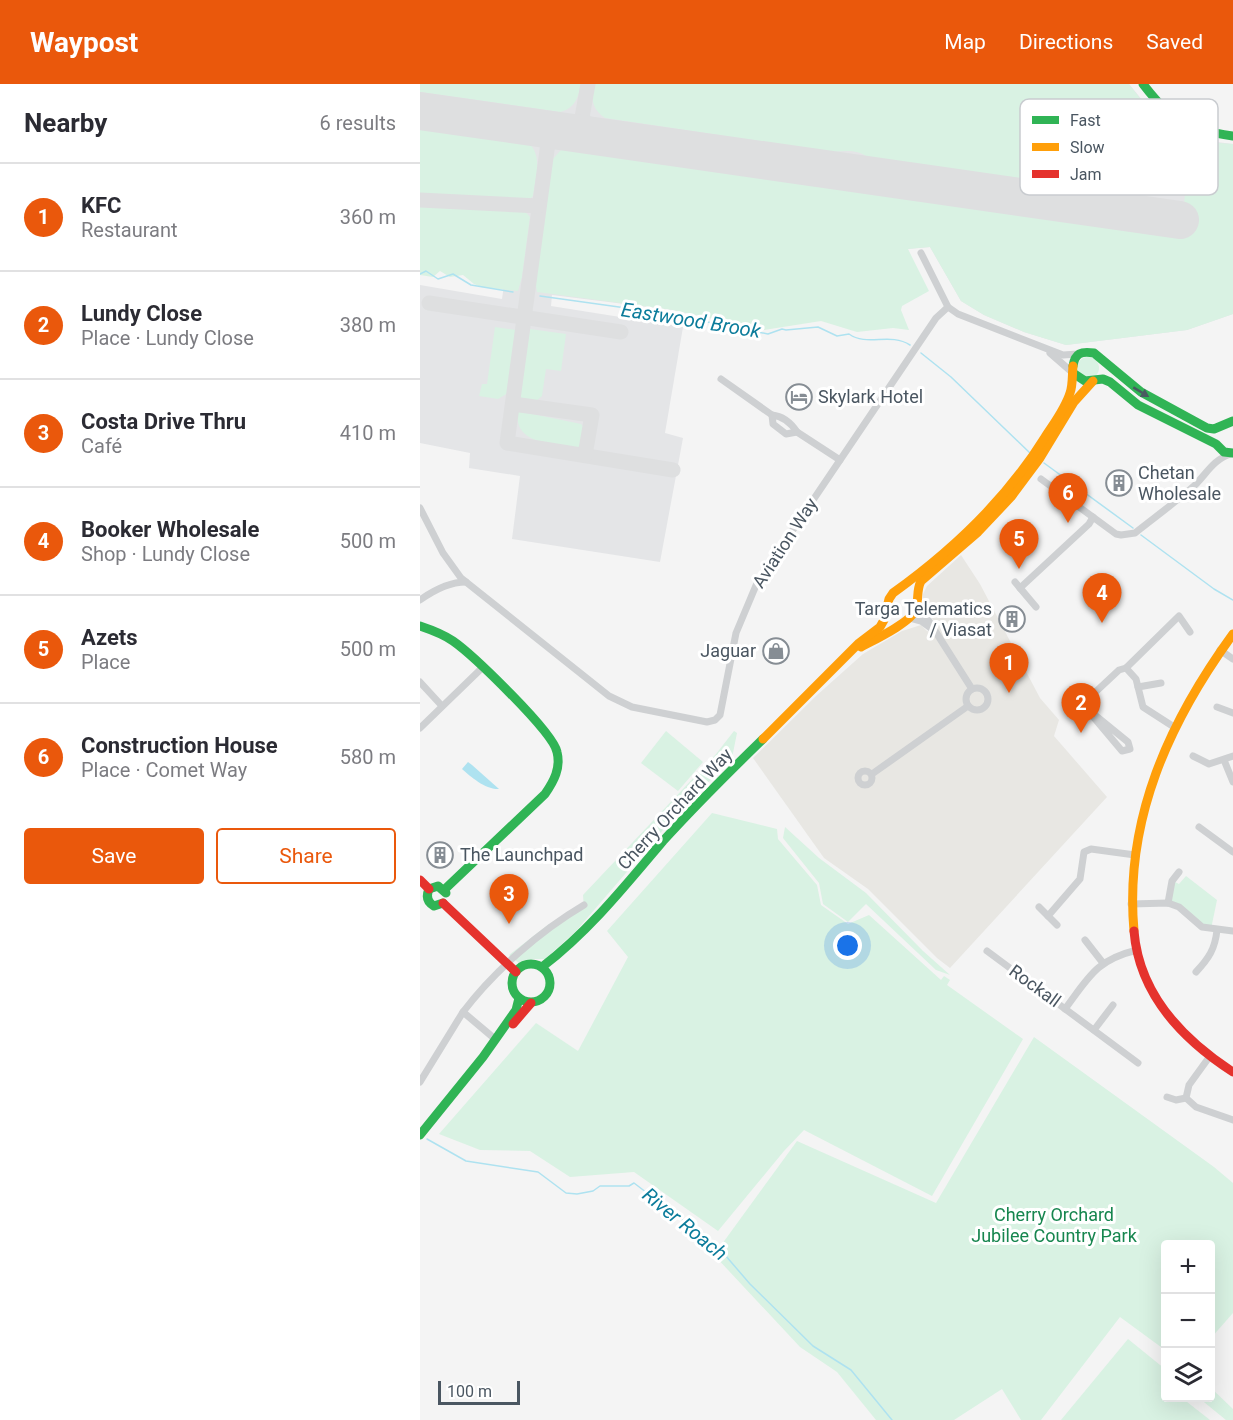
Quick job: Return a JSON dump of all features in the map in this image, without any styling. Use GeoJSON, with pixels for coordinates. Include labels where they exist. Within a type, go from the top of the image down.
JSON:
{"type":"FeatureCollection","features":[{"type":"Feature","properties":{"kind":"main road"},"geometry":{"type":"LineString","coordinates":[[1143,84],[1155,99]]}},
{"type":"Feature","properties":{"kind":"main road"},"geometry":{"type":"LineString","coordinates":[[1218,134],[1233,136]]}},
{"type":"Feature","properties":{"kind":"main road"},"geometry":{"type":"LineString","coordinates":[[1229,422],[1214,429],[1207,428],[1141,392],[1088,351],[1081,353],[1073,362],[1073,373],[1081,380],[1103,379],[1110,382],[1138,405],[1219,447],[1224,452],[1233,453]]}},
{"type":"Feature","properties":{"kind":"main road"},"geometry":{"type":"LineString","coordinates":[[1093,381],[1099,374],[1101,366],[1096,355]]}},
{"type":"Feature","properties":{"kind":"main road","name":"Cherry Orchard Way"},"geometry":{"type":"LineString","coordinates":[[545,970],[600,915],[679,824],[859,643],[881,626],[890,597],[962,538],[1022,472],[1037,452],[1067,401],[1073,386],[1073,373]]}},
{"type":"Feature","properties":{"kind":"main road","name":"Cherry Orchard Way"},"geometry":{"type":"LineString","coordinates":[[831,672],[863,646],[916,613],[922,580],[974,536],[1017,489],[1049,445],[1078,395],[1093,381]]}},
{"type":"Feature","properties":{"kind":"main road"},"geometry":{"type":"LineString","coordinates":[[1219,447],[1216,437],[1229,422]]}},
{"type":"Feature","properties":{"kind":"main road"},"geometry":{"type":"LineString","coordinates":[[896,591],[906,590],[917,600]]}},
{"type":"Feature","properties":{"kind":"main road"},"geometry":{"type":"LineString","coordinates":[[887,605],[889,612],[895,618],[909,619]]}},
{"type":"Feature","properties":{"kind":"main road"},"geometry":{"type":"LineString","coordinates":[[420,626],[448,636],[460,645],[551,739],[558,757],[558,774],[545,794],[444,890]]}},
{"type":"Feature","properties":{"kind":"main road"},"geometry":{"type":"LineString","coordinates":[[1233,634],[1197,685],[1174,727],[1154,780],[1135,855],[1131,903],[1137,950],[1149,986],[1180,1029],[1210,1056],[1233,1072]]}},
{"type":"Feature","properties":{"kind":"main road"},"geometry":{"type":"LineString","coordinates":[[420,880],[429,889]]}},
{"type":"Feature","properties":{"kind":"main road"},"geometry":{"type":"LineString","coordinates":[[438,886],[444,890],[446,898],[443,903],[434,906],[429,902],[427,895],[429,889],[438,886]]}},
{"type":"Feature","properties":{"kind":"main road"},"geometry":{"type":"LineString","coordinates":[[420,910],[429,902]]}},
{"type":"Feature","properties":{"kind":"main road"},"geometry":{"type":"LineString","coordinates":[[443,903],[516,972]]}},
{"type":"Feature","properties":{"kind":"main road"},"geometry":{"type":"LineString","coordinates":[[483,1057],[489,1054],[531,1003],[543,999],[550,989],[551,983],[545,970],[529,964],[516,972],[512,988],[519,998],[531,1003]]}},
{"type":"Feature","properties":{"kind":"main road"},"geometry":{"type":"LineString","coordinates":[[420,1135],[483,1057],[516,1010],[519,998]]}},
{"type":"Feature","properties":{"kind":"street"},"geometry":{"type":"LineString","coordinates":[[921,254],[948,307],[966,318],[1044,348],[1068,356],[1081,353]]}},
{"type":"Feature","properties":{"kind":"street","name":"Aviation Way"},"geometry":{"type":"LineString","coordinates":[[420,508],[443,553],[466,582],[609,696],[632,707],[707,722],[716,720],[720,715],[736,633],[757,583],[936,318],[948,307]]}},
{"type":"Feature","properties":{"kind":"street"},"geometry":{"type":"LineString","coordinates":[[1044,348],[1073,373]]}},
{"type":"Feature","properties":{"kind":"street"},"geometry":{"type":"LineString","coordinates":[[722,379],[772,415],[778,416],[793,426],[796,432],[840,460]]}},
{"type":"Feature","properties":{"kind":"street"},"geometry":{"type":"LineString","coordinates":[[1216,461],[1219,447]]}},
{"type":"Feature","properties":{"kind":"street"},"geometry":{"type":"LineString","coordinates":[[1041,479],[1116,534],[1129,535],[1196,484],[1216,461],[1233,453]]}},
{"type":"Feature","properties":{"kind":"street"},"geometry":{"type":"LineString","coordinates":[[1036,607],[1017,585],[1089,524],[1094,516]]}},
{"type":"Feature","properties":{"kind":"street"},"geometry":{"type":"LineString","coordinates":[[420,600],[455,582],[466,582]]}},
{"type":"Feature","properties":{"kind":"street"},"geometry":{"type":"LineString","coordinates":[[917,600],[972,689]]}},
{"type":"Feature","properties":{"kind":"street"},"geometry":{"type":"LineString","coordinates":[[1085,707],[1088,699],[1119,670],[1126,668],[1179,616],[1190,632]]}},
{"type":"Feature","properties":{"kind":"street"},"geometry":{"type":"LineString","coordinates":[[909,619],[921,621],[936,633]]}},
{"type":"Feature","properties":{"kind":"street"},"geometry":{"type":"LineString","coordinates":[[1220,650],[1233,659]]}},
{"type":"Feature","properties":{"kind":"street"},"geometry":{"type":"LineString","coordinates":[[420,728],[483,667]]}},
{"type":"Feature","properties":{"kind":"street"},"geometry":{"type":"LineString","coordinates":[[1126,668],[1136,679],[1146,711],[1174,727]]}},
{"type":"Feature","properties":{"kind":"street"},"geometry":{"type":"LineString","coordinates":[[420,682],[442,706]]}},
{"type":"Feature","properties":{"kind":"street"},"geometry":{"type":"LineString","coordinates":[[1138,687],[1161,683]]}},
{"type":"Feature","properties":{"kind":"street"},"geometry":{"type":"LineString","coordinates":[[972,689],[982,689],[987,693],[986,706],[980,710],[974,710],[969,706],[966,697],[972,689]]}},
{"type":"Feature","properties":{"kind":"street"},"geometry":{"type":"LineString","coordinates":[[872,774],[969,706]]}},
{"type":"Feature","properties":{"kind":"street"},"geometry":{"type":"LineString","coordinates":[[1085,707],[1128,741],[1130,749],[1122,751],[1085,707]]}},
{"type":"Feature","properties":{"kind":"street"},"geometry":{"type":"LineString","coordinates":[[1217,707],[1233,713]]}},
{"type":"Feature","properties":{"kind":"street"},"geometry":{"type":"LineString","coordinates":[[1193,756],[1209,764],[1233,756]]}},
{"type":"Feature","properties":{"kind":"street"},"geometry":{"type":"LineString","coordinates":[[1224,760],[1233,782]]}},
{"type":"Feature","properties":{"kind":"street"},"geometry":{"type":"LineString","coordinates":[[1199,827],[1233,852]]}},
{"type":"Feature","properties":{"kind":"street"},"geometry":{"type":"LineString","coordinates":[[1048,916],[1080,879],[1082,856],[1086,850],[1135,855]]}},
{"type":"Feature","properties":{"kind":"street"},"geometry":{"type":"LineString","coordinates":[[1168,903],[1172,881],[1179,872]]}},
{"type":"Feature","properties":{"kind":"street"},"geometry":{"type":"LineString","coordinates":[[1131,903],[1168,903],[1179,907],[1202,927],[1233,931]]}},
{"type":"Feature","properties":{"kind":"street"},"geometry":{"type":"LineString","coordinates":[[420,1082],[479,991],[554,923],[584,905]]}},
{"type":"Feature","properties":{"kind":"street"},"geometry":{"type":"LineString","coordinates":[[1039,907],[1057,924]]}},
{"type":"Feature","properties":{"kind":"street"},"geometry":{"type":"LineString","coordinates":[[1196,972],[1215,947],[1217,930]]}},
{"type":"Feature","properties":{"kind":"street"},"geometry":{"type":"LineString","coordinates":[[1085,940],[1103,963]]}},
{"type":"Feature","properties":{"kind":"street","name":"Rockall"},"geometry":{"type":"LineString","coordinates":[[987,951],[1065,1009],[1103,963],[1137,950]]}},
{"type":"Feature","properties":{"kind":"street"},"geometry":{"type":"LineString","coordinates":[[1094,1030],[1113,1005]]}},
{"type":"Feature","properties":{"kind":"street"},"geometry":{"type":"LineString","coordinates":[[1065,1009],[1138,1063]]}},
{"type":"Feature","properties":{"kind":"street"},"geometry":{"type":"LineString","coordinates":[[464,1012],[495,1039]]}},
{"type":"Feature","properties":{"kind":"street"},"geometry":{"type":"LineString","coordinates":[[1186,1098],[1189,1085],[1210,1056]]}},
{"type":"Feature","properties":{"kind":"street"},"geometry":{"type":"LineString","coordinates":[[1167,1097],[1176,1100],[1186,1098]]}},
{"type":"Feature","properties":{"kind":"street"},"geometry":{"type":"LineString","coordinates":[[1186,1098],[1196,1107],[1233,1120]]}},
{"type":"Feature","properties":{"kind":"shaded area"},"geometry":{"type":"Polygon","coordinates":[[[420,84],[1129,84],[1141,99],[1020,99],[1020,195],[1218,195],[1218,142],[1233,144],[1233,314],[1187,330],[1066,345],[1024,332],[984,315],[961,301],[930,247],[907,249],[764,330],[673,310],[552,295],[551,306],[683,327],[665,433],[683,438],[660,562],[512,539],[520,476],[469,468],[470,453],[420,443],[420,285],[502,299],[504,285],[465,271],[420,267],[420,84]]]}},
{"type":"Feature","properties":{"kind":"shaded area"},"geometry":{"type":"Polygon","coordinates":[[[961,555],[980,584],[1040,698],[1059,720],[1054,736],[1107,797],[950,968],[937,958],[868,889],[824,858],[753,758],[863,654],[902,631],[921,625],[927,631],[936,633],[938,628],[923,604],[923,594],[927,586],[961,555]]]}},
{"type":"Feature","properties":{"kind":"green space"},"geometry":{"type":"Polygon","coordinates":[[[420,84],[581,84],[575,102],[560,112],[420,92],[420,84]]]}},
{"type":"Feature","properties":{"kind":"green space"},"geometry":{"type":"Polygon","coordinates":[[[593,84],[1129,84],[1140,99],[1020,99],[1020,178],[1003,176],[1002,179],[867,157],[855,152],[833,152],[605,118],[597,111],[592,94],[593,84]]]}},
{"type":"Feature","properties":{"kind":"green space"},"geometry":{"type":"Polygon","coordinates":[[[420,124],[522,138],[529,143],[536,157],[537,172],[533,196],[522,203],[420,197],[420,124]]]}},
{"type":"Feature","properties":{"kind":"green space"},"geometry":{"type":"Polygon","coordinates":[[[1218,143],[1233,144],[1233,314],[1187,330],[1066,345],[1024,332],[984,315],[961,301],[930,247],[908,249],[929,291],[902,306],[901,310],[909,330],[893,328],[857,332],[821,321],[764,330],[673,310],[537,292],[535,279],[552,160],[561,150],[572,146],[841,185],[848,189],[869,189],[1181,230],[1185,195],[1218,195],[1218,143]]]}},
{"type":"Feature","properties":{"kind":"green space"},"geometry":{"type":"Polygon","coordinates":[[[420,202],[522,208],[530,217],[518,291],[481,287],[463,275],[450,277],[440,271],[433,277],[420,275],[420,202]]]}},
{"type":"Feature","properties":{"kind":"green space"},"geometry":{"type":"Polygon","coordinates":[[[495,327],[516,330],[508,393],[498,399],[479,396],[482,384],[487,384],[495,327]]]}},
{"type":"Feature","properties":{"kind":"green space"},"geometry":{"type":"Polygon","coordinates":[[[530,329],[566,334],[561,371],[546,369],[542,396],[534,403],[523,401],[520,396],[530,329]]]}},
{"type":"Feature","properties":{"kind":"green space"},"geometry":{"type":"Polygon","coordinates":[[[1088,357],[1096,360],[1099,368],[1096,376],[1088,379],[1080,376],[1077,368],[1080,360],[1088,357]]]}},
{"type":"Feature","properties":{"kind":"green space"},"geometry":{"type":"Polygon","coordinates":[[[518,411],[581,424],[586,430],[583,445],[579,448],[548,444],[529,437],[522,431],[518,422],[518,411]]]}},
{"type":"Feature","properties":{"kind":"green space"},"geometry":{"type":"Polygon","coordinates":[[[666,731],[703,762],[678,791],[641,763],[666,731]]]}},
{"type":"Feature","properties":{"kind":"green space"},"geometry":{"type":"Polygon","coordinates":[[[734,731],[737,733],[732,758],[703,788],[693,795],[576,931],[545,959],[531,959],[520,964],[509,955],[549,924],[556,924],[584,908],[583,895],[716,754],[734,731]]]}},
{"type":"Feature","properties":{"kind":"green space"},"geometry":{"type":"Polygon","coordinates":[[[712,813],[777,829],[778,839],[817,885],[821,905],[848,924],[869,915],[941,980],[944,976],[950,980],[947,985],[1023,1039],[932,1196],[804,1130],[718,1231],[634,1172],[570,1177],[530,1151],[480,1150],[439,1134],[536,1023],[578,1051],[628,957],[607,931],[712,813]]]}},
{"type":"Feature","properties":{"kind":"green space"},"geometry":{"type":"Polygon","coordinates":[[[785,827],[819,858],[866,893],[950,975],[936,970],[866,904],[848,922],[823,904],[819,883],[783,838],[785,827]]]}},
{"type":"Feature","properties":{"kind":"green space"},"geometry":{"type":"Polygon","coordinates":[[[1186,876],[1217,900],[1211,929],[1168,903],[1175,882],[1179,884],[1186,876]]]}},
{"type":"Feature","properties":{"kind":"green space","name":"Cherry Orchard Jubilee Country Park"},"geometry":{"type":"Polygon","coordinates":[[[1034,1037],[1233,1183],[1233,1313],[1215,1333],[1215,1240],[1161,1240],[1161,1347],[1120,1317],[1041,1420],[1021,1420],[1002,1389],[954,1420],[876,1420],[837,1372],[800,1347],[714,1255],[797,1141],[936,1203],[1034,1037]]]}},
{"type":"Feature","properties":{"kind":"green space"},"geometry":{"type":"Polygon","coordinates":[[[1128,1339],[1161,1366],[1161,1402],[1187,1402],[1210,1420],[1061,1420],[1128,1339]]]}},
{"type":"Feature","properties":{"kind":"green space"},"geometry":{"type":"Polygon","coordinates":[[[1215,1392],[1233,1409],[1233,1420],[1226,1420],[1204,1402],[1215,1402],[1215,1392]]]}},
{"type":"Feature","properties":{"kind":"water"},"geometry":{"type":"Polygon","coordinates":[[[468,762],[499,789],[484,785],[462,769],[468,762]]]}},
{"type":"Feature","properties":{"kind":"waterway","name":"Eastwood Brook"},"geometry":{"type":"LineString","coordinates":[[420,274],[426,271],[438,279],[453,274],[471,285],[513,292]]}},
{"type":"Feature","properties":{"kind":"waterway","name":"Eastwood Brook"},"geometry":{"type":"LineString","coordinates":[[540,296],[662,313],[768,334],[782,329],[818,327],[837,336],[849,334],[856,338],[895,340],[910,345]]}},
{"type":"Feature","properties":{"kind":"waterway","name":"Eastwood Brook"},"geometry":{"type":"LineString","coordinates":[[921,353],[951,377],[1030,453]]}},
{"type":"Feature","properties":{"kind":"waterway","name":"Eastwood Brook"},"geometry":{"type":"LineString","coordinates":[[1044,463],[1133,528]]}},
{"type":"Feature","properties":{"kind":"waterway","name":"Eastwood Brook"},"geometry":{"type":"LineString","coordinates":[[1141,535],[1214,589],[1233,600]]}},
{"type":"Feature","properties":{"kind":"waterway","name":"River Roach"},"geometry":{"type":"LineString","coordinates":[[427,1139],[466,1161],[538,1172],[566,1193],[577,1194],[593,1191],[600,1186],[629,1186],[634,1183],[719,1248],[750,1284],[813,1346],[851,1370],[892,1420]]}},
{"type":"Feature","properties":{"kind":"taxiway"},"geometry":{"type":"LineString","coordinates":[[562,131],[571,130],[581,123],[588,84]]}},
{"type":"Feature","properties":{"kind":"taxiway"},"geometry":{"type":"LineString","coordinates":[[583,118],[585,127],[593,136]]}},
{"type":"Feature","properties":{"kind":"taxiway"},"geometry":{"type":"LineString","coordinates":[[534,127],[543,133],[548,143],[507,443],[673,470]]}},
{"type":"Feature","properties":{"kind":"taxiway"},"geometry":{"type":"LineString","coordinates":[[420,200],[539,206]]}},
{"type":"Feature","properties":{"kind":"taxiway"},"geometry":{"type":"LineString","coordinates":[[429,303],[621,332]]}},
{"type":"Feature","properties":{"kind":"taxiway"},"geometry":{"type":"LineString","coordinates":[[513,404],[592,415],[585,455]]}},
{"type":"Feature","properties":{"kind":"runway"},"geometry":{"type":"LineString","coordinates":[[420,111],[1180,220]]}},
{"type":"Feature","properties":{"kind":"traffic: fast"},"geometry":{"type":"LineString","coordinates":[[1143,84],[1155,99]]}},
{"type":"Feature","properties":{"kind":"traffic: fast"},"geometry":{"type":"LineString","coordinates":[[1218,133],[1233,136]]}},
{"type":"Feature","properties":{"kind":"traffic: fast"},"geometry":{"type":"LineString","coordinates":[[1073,366],[1079,354],[1094,353],[1141,392],[1207,428],[1214,429],[1233,421]]}},
{"type":"Feature","properties":{"kind":"traffic: fast"},"geometry":{"type":"LineString","coordinates":[[1073,373],[1085,381],[1103,379],[1110,382],[1138,405],[1216,444],[1224,452],[1233,453]]}},
{"type":"Feature","properties":{"kind":"traffic: fast"},"geometry":{"type":"LineString","coordinates":[[420,626],[453,641],[494,677],[542,728],[552,742],[558,758],[556,774],[545,794],[444,890]]}},
{"type":"Feature","properties":{"kind":"traffic: fast"},"geometry":{"type":"LineString","coordinates":[[542,967],[591,923],[675,828],[763,739]]}},
{"type":"Feature","properties":{"kind":"traffic: fast"},"geometry":{"type":"LineString","coordinates":[[429,889],[438,886],[446,893]]}},
{"type":"Feature","properties":{"kind":"traffic: fast"},"geometry":{"type":"LineString","coordinates":[[429,889],[427,896],[430,903],[434,906],[443,903]]}},
{"type":"Feature","properties":{"kind":"traffic: fast"},"geometry":{"type":"LineString","coordinates":[[531,964],[545,969],[550,983],[545,997],[531,1002],[517,997],[512,983],[517,969],[531,964]]}},
{"type":"Feature","properties":{"kind":"traffic: fast"},"geometry":{"type":"LineString","coordinates":[[420,1135],[483,1057],[516,1010],[519,998]]}},
{"type":"Feature","properties":{"kind":"traffic: slow"},"geometry":{"type":"LineString","coordinates":[[763,739],[859,643],[880,627],[893,593],[937,559],[996,503],[1030,460],[1065,405],[1071,390],[1073,366]]}},
{"type":"Feature","properties":{"kind":"traffic: slow"},"geometry":{"type":"LineString","coordinates":[[861,647],[892,630],[913,614],[921,581],[978,532],[1011,497],[1040,458],[1074,402],[1093,381]]}},
{"type":"Feature","properties":{"kind":"traffic: slow"},"geometry":{"type":"LineString","coordinates":[[1134,931],[1133,890],[1136,850],[1144,811],[1156,774],[1189,702],[1233,634]]}},
{"type":"Feature","properties":{"kind":"traffic: jam"},"geometry":{"type":"LineString","coordinates":[[420,880],[429,889]]}},
{"type":"Feature","properties":{"kind":"traffic: jam"},"geometry":{"type":"LineString","coordinates":[[443,903],[516,972]]}},
{"type":"Feature","properties":{"kind":"traffic: jam"},"geometry":{"type":"LineString","coordinates":[[1134,931],[1144,975],[1166,1013],[1197,1045],[1233,1072]]}},
{"type":"Feature","properties":{"kind":"traffic: jam"},"geometry":{"type":"LineString","coordinates":[[513,1024],[531,1003]]}},
{"type":"Feature","properties":{"kind":"place","name":"Skylark Hotel"},"geometry":{"type":"Point","coordinates":[799,397]}},
{"type":"Feature","properties":{"kind":"place","name":"Chetan Wholesale"},"geometry":{"type":"Point","coordinates":[1119,483]}},
{"type":"Feature","properties":{"kind":"place","name":"Construction House"},"geometry":{"type":"Point","coordinates":[1068,523]}},
{"type":"Feature","properties":{"kind":"place","name":"Azets"},"geometry":{"type":"Point","coordinates":[1019,569]}},
{"type":"Feature","properties":{"kind":"place","name":"Targa Telematics / Viasat"},"geometry":{"type":"Point","coordinates":[1012,619]}},
{"type":"Feature","properties":{"kind":"place","name":"Booker Wholesale"},"geometry":{"type":"Point","coordinates":[1102,623]}},
{"type":"Feature","properties":{"kind":"place","name":"Jaguar"},"geometry":{"type":"Point","coordinates":[776,651]}},
{"type":"Feature","properties":{"kind":"place","name":"KFC"},"geometry":{"type":"Point","coordinates":[1009,693]}},
{"type":"Feature","properties":{"kind":"place","name":"Lundy Close"},"geometry":{"type":"Point","coordinates":[1081,733]}},
{"type":"Feature","properties":{"kind":"place","name":"The Launchpad"},"geometry":{"type":"Point","coordinates":[440,855]}},
{"type":"Feature","properties":{"kind":"place","name":"Costa Drive Thru"},"geometry":{"type":"Point","coordinates":[509,924]}}]}
